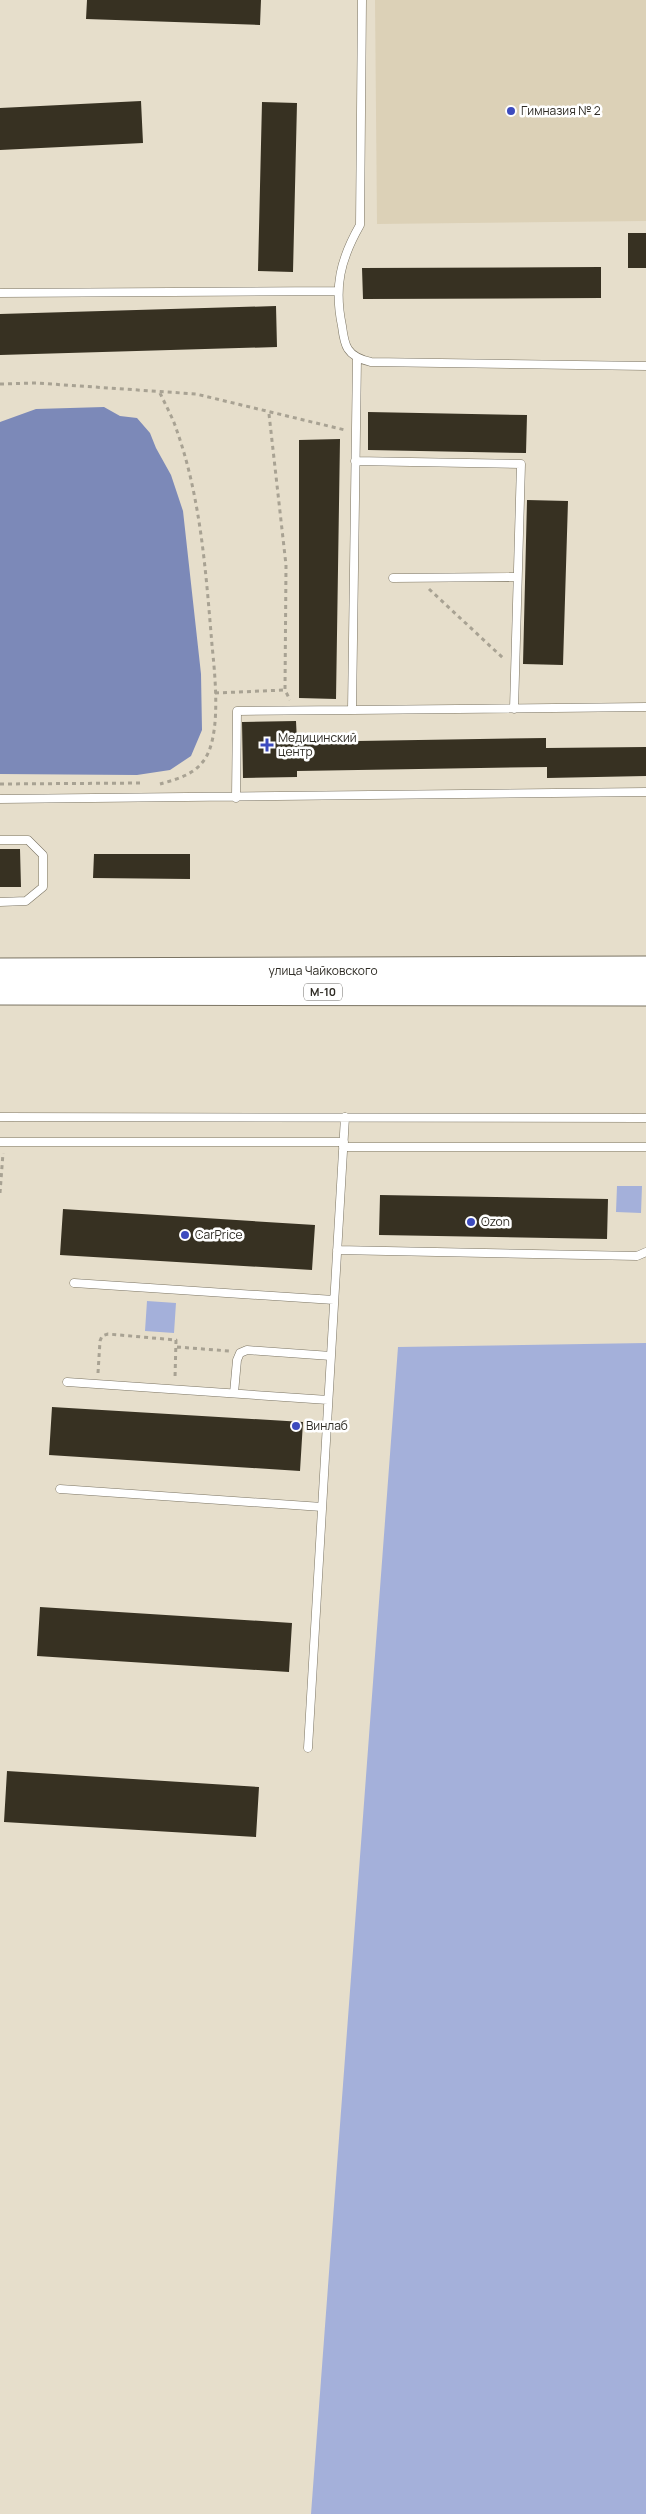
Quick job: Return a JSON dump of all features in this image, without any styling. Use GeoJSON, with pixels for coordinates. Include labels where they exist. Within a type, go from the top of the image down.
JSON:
{"type":"FeatureCollection","features":[{"type":"Feature","properties":{"kind":"highway","name":"улица Чайковского"},"geometry":{"type":"LineString","coordinates":[[0,971],[646,969]]}},
{"type":"Feature","properties":{"kind":"highway","name":"улица Чайковского"},"geometry":{"type":"LineString","coordinates":[[0,992],[646,993]]}},
{"type":"Feature","properties":{"kind":"lane"},"geometry":{"type":"LineString","coordinates":[[362,0],[360,225],[349,244],[337,292],[344,338],[348,350],[357,358],[371,362],[646,366]]}},
{"type":"Feature","properties":{"kind":"lane"},"geometry":{"type":"LineString","coordinates":[[0,293],[337,292]]}},
{"type":"Feature","properties":{"kind":"lane"},"geometry":{"type":"LineString","coordinates":[[352,710],[357,358]]}},
{"type":"Feature","properties":{"kind":"lane"},"geometry":{"type":"LineString","coordinates":[[356,461],[521,464],[514,708]]}},
{"type":"Feature","properties":{"kind":"lane"},"geometry":{"type":"LineString","coordinates":[[393,578],[517,577]]}},
{"type":"Feature","properties":{"kind":"lane"},"geometry":{"type":"LineString","coordinates":[[236,798],[237,710],[646,707]]}},
{"type":"Feature","properties":{"kind":"lane"},"geometry":{"type":"LineString","coordinates":[[0,799],[236,798],[646,792]]}},
{"type":"Feature","properties":{"kind":"lane"},"geometry":{"type":"LineString","coordinates":[[0,840],[28,840],[43,855],[43,887],[26,901],[0,902]]}},
{"type":"Feature","properties":{"kind":"lane"},"geometry":{"type":"LineString","coordinates":[[0,1117],[646,1118]]}},
{"type":"Feature","properties":{"kind":"lane"},"geometry":{"type":"LineString","coordinates":[[308,1748],[345,1117]]}},
{"type":"Feature","properties":{"kind":"lane"},"geometry":{"type":"LineString","coordinates":[[0,1142],[646,1147]]}},
{"type":"Feature","properties":{"kind":"lane"},"geometry":{"type":"LineString","coordinates":[[337,1250],[637,1256],[646,1252]]}},
{"type":"Feature","properties":{"kind":"lane"},"geometry":{"type":"LineString","coordinates":[[74,1283],[334,1300]]}},
{"type":"Feature","properties":{"kind":"lane"},"geometry":{"type":"LineString","coordinates":[[234,1393],[236,1360],[240,1353],[247,1350],[331,1356]]}},
{"type":"Feature","properties":{"kind":"lane"},"geometry":{"type":"LineString","coordinates":[[67,1382],[328,1400]]}},
{"type":"Feature","properties":{"kind":"lane"},"geometry":{"type":"LineString","coordinates":[[60,1489],[322,1507]]}},
{"type":"Feature","properties":{"kind":"path"},"geometry":{"type":"LineString","coordinates":[[0,384],[36,383],[196,394],[269,414],[350,432],[356,436]]}},
{"type":"Feature","properties":{"kind":"path"},"geometry":{"type":"LineString","coordinates":[[158,784],[184,777],[197,769],[209,752],[214,726],[209,610],[202,548],[191,480],[177,431],[160,393]]}},
{"type":"Feature","properties":{"kind":"path"},"geometry":{"type":"LineString","coordinates":[[269,414],[286,565],[286,690],[295,709]]}},
{"type":"Feature","properties":{"kind":"path"},"geometry":{"type":"LineString","coordinates":[[417,578],[514,669]]}},
{"type":"Feature","properties":{"kind":"path"},"geometry":{"type":"LineString","coordinates":[[214,693],[286,690]]}},
{"type":"Feature","properties":{"kind":"path"},"geometry":{"type":"LineString","coordinates":[[0,784],[148,784]]}},
{"type":"Feature","properties":{"kind":"path"},"geometry":{"type":"LineString","coordinates":[[97,1384],[100,1340],[102,1336],[108,1334],[172,1338],[176,1340],[177,1348],[174,1389]]}},
{"type":"Feature","properties":{"kind":"path"},"geometry":{"type":"LineString","coordinates":[[177,1348],[240,1353]]}},
{"type":"Feature","properties":{"kind":"shaded area","name":"Гимназия № 2"},"geometry":{"type":"Polygon","coordinates":[[[375,0],[646,0],[646,221],[377,224],[375,0]]]}},
{"type":"Feature","properties":{"kind":"shaded area"},"geometry":{"type":"Polygon","coordinates":[[[104,407],[120,416],[137,418],[150,433],[171,475],[183,511],[201,674],[202,730],[191,756],[170,770],[137,775],[0,774],[0,422],[36,409],[104,407]]]}},
{"type":"Feature","properties":{"kind":"shaded area"},"geometry":{"type":"Polygon","coordinates":[[[617,1186],[642,1186],[641,1213],[616,1212],[617,1186]]]}},
{"type":"Feature","properties":{"kind":"shaded area"},"geometry":{"type":"Polygon","coordinates":[[[147,1301],[176,1303],[174,1333],[145,1331],[147,1301]]]}},
{"type":"Feature","properties":{"kind":"shaded area"},"geometry":{"type":"Polygon","coordinates":[[[646,1343],[646,2514],[311,2514],[398,1347],[646,1343]]]}},
{"type":"Feature","properties":{"kind":"building"},"geometry":{"type":"Polygon","coordinates":[[[87,0],[261,0],[260,25],[86,19],[87,0]]]}},
{"type":"Feature","properties":{"kind":"building"},"geometry":{"type":"Polygon","coordinates":[[[141,101],[143,143],[0,150],[0,108],[141,101]]]}},
{"type":"Feature","properties":{"kind":"building"},"geometry":{"type":"Polygon","coordinates":[[[262,102],[297,103],[293,272],[258,271],[262,102]]]}},
{"type":"Feature","properties":{"kind":"building"},"geometry":{"type":"Polygon","coordinates":[[[628,233],[646,233],[646,268],[628,268],[628,233]]]}},
{"type":"Feature","properties":{"kind":"building"},"geometry":{"type":"Polygon","coordinates":[[[601,267],[601,298],[363,299],[362,268],[601,267]]]}},
{"type":"Feature","properties":{"kind":"building"},"geometry":{"type":"Polygon","coordinates":[[[276,306],[277,347],[0,355],[0,314],[276,306]]]}},
{"type":"Feature","properties":{"kind":"building"},"geometry":{"type":"Polygon","coordinates":[[[368,412],[527,415],[526,453],[368,450],[368,412]]]}},
{"type":"Feature","properties":{"kind":"building"},"geometry":{"type":"Polygon","coordinates":[[[340,439],[336,699],[299,698],[299,440],[340,439]]]}},
{"type":"Feature","properties":{"kind":"building"},"geometry":{"type":"Polygon","coordinates":[[[527,500],[568,501],[563,665],[523,664],[527,500]]]}},
{"type":"Feature","properties":{"kind":"building"},"geometry":{"type":"Polygon","coordinates":[[[296,721],[297,742],[546,738],[546,748],[646,747],[646,776],[547,778],[547,767],[297,771],[297,777],[243,778],[242,722],[296,721]]]}},
{"type":"Feature","properties":{"kind":"building"},"geometry":{"type":"Polygon","coordinates":[[[0,849],[20,849],[21,887],[0,887],[0,849]]]}},
{"type":"Feature","properties":{"kind":"building"},"geometry":{"type":"Polygon","coordinates":[[[94,854],[190,854],[190,879],[93,878],[94,854]]]}},
{"type":"Feature","properties":{"kind":"building"},"geometry":{"type":"Polygon","coordinates":[[[380,1195],[608,1199],[607,1239],[379,1235],[380,1195]]]}},
{"type":"Feature","properties":{"kind":"building"},"geometry":{"type":"Polygon","coordinates":[[[63,1209],[315,1225],[312,1270],[60,1255],[63,1209]]]}},
{"type":"Feature","properties":{"kind":"building"},"geometry":{"type":"Polygon","coordinates":[[[52,1407],[303,1422],[300,1471],[49,1455],[52,1407]]]}},
{"type":"Feature","properties":{"kind":"building"},"geometry":{"type":"Polygon","coordinates":[[[40,1607],[292,1623],[289,1672],[37,1656],[40,1607]]]}},
{"type":"Feature","properties":{"kind":"building"},"geometry":{"type":"Polygon","coordinates":[[[7,1771],[259,1787],[256,1837],[4,1822],[7,1771]]]}},
{"type":"Feature","properties":{"kind":"place","name":"Гимназия № 2"},"geometry":{"type":"Point","coordinates":[511,111]}},
{"type":"Feature","properties":{"kind":"place","name":"Медицинский центр"},"geometry":{"type":"Point","coordinates":[267,745]}},
{"type":"Feature","properties":{"kind":"place","name":"Ozon"},"geometry":{"type":"Point","coordinates":[471,1222]}},
{"type":"Feature","properties":{"kind":"place","name":"CarPrice"},"geometry":{"type":"Point","coordinates":[185,1235]}},
{"type":"Feature","properties":{"kind":"place","name":"Винлаб"},"geometry":{"type":"Point","coordinates":[296,1426]}}]}
